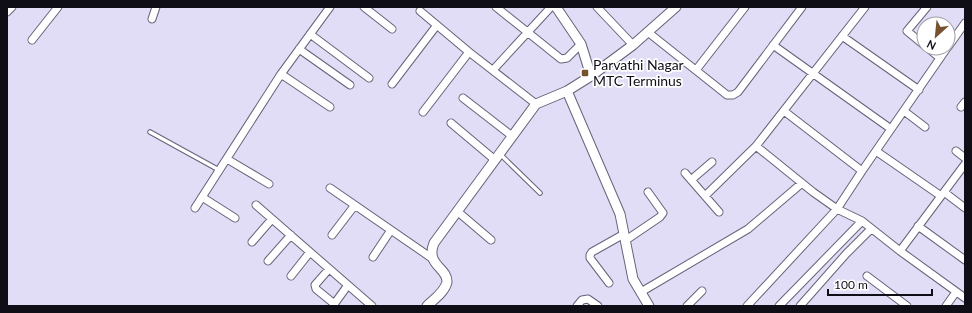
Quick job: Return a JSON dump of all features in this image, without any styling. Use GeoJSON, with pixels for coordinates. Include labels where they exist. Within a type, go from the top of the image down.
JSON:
{"type":"FeatureCollection","features":[{"type":"Feature","properties":{"kind":"street"},"geometry":{"type":"LineString","coordinates":[[7,12],[12,7]]}},
{"type":"Feature","properties":{"kind":"street"},"geometry":{"type":"LineString","coordinates":[[32,40],[58,7]]}},
{"type":"Feature","properties":{"kind":"street"},"geometry":{"type":"LineString","coordinates":[[152,19],[156,7]]}},
{"type":"Feature","properties":{"kind":"street"},"geometry":{"type":"LineString","coordinates":[[195,208],[281,74],[330,7]]}},
{"type":"Feature","properties":{"kind":"street"},"geometry":{"type":"LineString","coordinates":[[364,7],[392,29]]}},
{"type":"Feature","properties":{"kind":"street"},"geometry":{"type":"LineString","coordinates":[[496,7],[561,59],[567,58],[580,44]]}},
{"type":"Feature","properties":{"kind":"street"},"geometry":{"type":"LineString","coordinates":[[493,70],[551,7]]}},
{"type":"Feature","properties":{"kind":"street"},"geometry":{"type":"LineString","coordinates":[[556,7],[580,44],[590,76]]}},
{"type":"Feature","properties":{"kind":"street"},"geometry":{"type":"LineString","coordinates":[[597,7],[633,45]]}},
{"type":"Feature","properties":{"kind":"street"},"geometry":{"type":"LineString","coordinates":[[426,306],[442,291],[447,282],[446,277],[431,254],[434,243],[536,104],[567,91],[590,76],[649,33],[676,7]]}},
{"type":"Feature","properties":{"kind":"street"},"geometry":{"type":"LineString","coordinates":[[696,70],[745,7]]}},
{"type":"Feature","properties":{"kind":"street"},"geometry":{"type":"LineString","coordinates":[[649,33],[727,95],[733,95],[738,92],[802,7]]}},
{"type":"Feature","properties":{"kind":"street"},"geometry":{"type":"LineString","coordinates":[[705,196],[756,146],[865,7]]}},
{"type":"Feature","properties":{"kind":"street"},"geometry":{"type":"LineString","coordinates":[[920,16],[927,7]]}},
{"type":"Feature","properties":{"kind":"street"},"geometry":{"type":"LineString","coordinates":[[420,11],[469,52],[536,104]]}},
{"type":"Feature","properties":{"kind":"street"},"geometry":{"type":"LineString","coordinates":[[916,20],[907,31],[916,38]]}},
{"type":"Feature","properties":{"kind":"street"},"geometry":{"type":"LineString","coordinates":[[956,36],[965,23]]}},
{"type":"Feature","properties":{"kind":"street"},"geometry":{"type":"LineString","coordinates":[[392,84],[437,25]]}},
{"type":"Feature","properties":{"kind":"street"},"geometry":{"type":"LineString","coordinates":[[310,34],[369,78]]}},
{"type":"Feature","properties":{"kind":"street"},"geometry":{"type":"LineString","coordinates":[[842,36],[919,90]]}},
{"type":"Feature","properties":{"kind":"street"},"geometry":{"type":"LineString","coordinates":[[773,46],[891,129]]}},
{"type":"Feature","properties":{"kind":"street"},"geometry":{"type":"LineString","coordinates":[[299,49],[350,85]]}},
{"type":"Feature","properties":{"kind":"street"},"geometry":{"type":"LineString","coordinates":[[423,112],[469,52]]}},
{"type":"Feature","properties":{"kind":"street"},"geometry":{"type":"LineString","coordinates":[[747,306],[837,209],[919,90],[940,58],[938,56]]}},
{"type":"Feature","properties":{"kind":"street"},"geometry":{"type":"LineString","coordinates":[[281,74],[330,108]]}},
{"type":"Feature","properties":{"kind":"street"},"geometry":{"type":"LineString","coordinates":[[567,91],[620,214],[633,279],[649,306]]}},
{"type":"Feature","properties":{"kind":"street"},"geometry":{"type":"LineString","coordinates":[[463,98],[512,136]]}},
{"type":"Feature","properties":{"kind":"street"},"geometry":{"type":"LineString","coordinates":[[784,111],[862,171]]}},
{"type":"Feature","properties":{"kind":"street"},"geometry":{"type":"LineString","coordinates":[[904,111],[925,127]]}},
{"type":"Feature","properties":{"kind":"street"},"geometry":{"type":"LineString","coordinates":[[451,123],[497,156]]}},
{"type":"Feature","properties":{"kind":"street"},"geometry":{"type":"LineString","coordinates":[[756,146],[837,209],[862,221],[900,251],[965,298]]}},
{"type":"Feature","properties":{"kind":"street"},"geometry":{"type":"LineString","coordinates":[[876,151],[965,208]]}},
{"type":"Feature","properties":{"kind":"street"},"geometry":{"type":"LineString","coordinates":[[956,151],[965,158]]}},
{"type":"Feature","properties":{"kind":"street"},"geometry":{"type":"LineString","coordinates":[[227,159],[269,184]]}},
{"type":"Feature","properties":{"kind":"street"},"geometry":{"type":"LineString","coordinates":[[691,180],[712,162]]}},
{"type":"Feature","properties":{"kind":"street"},"geometry":{"type":"LineString","coordinates":[[900,251],[965,164]]}},
{"type":"Feature","properties":{"kind":"street"},"geometry":{"type":"LineString","coordinates":[[685,173],[719,212]]}},
{"type":"Feature","properties":{"kind":"street"},"geometry":{"type":"LineString","coordinates":[[641,292],[748,229],[802,183]]}},
{"type":"Feature","properties":{"kind":"street"},"geometry":{"type":"LineString","coordinates":[[330,188],[433,259]]}},
{"type":"Feature","properties":{"kind":"street"},"geometry":{"type":"LineString","coordinates":[[609,283],[590,258],[590,254],[625,237],[660,217],[663,213],[648,192]]}},
{"type":"Feature","properties":{"kind":"street"},"geometry":{"type":"LineString","coordinates":[[202,197],[234,218]]}},
{"type":"Feature","properties":{"kind":"street"},"geometry":{"type":"LineString","coordinates":[[256,204],[372,306]]}},
{"type":"Feature","properties":{"kind":"street"},"geometry":{"type":"LineString","coordinates":[[332,235],[355,205]]}},
{"type":"Feature","properties":{"kind":"street"},"geometry":{"type":"LineString","coordinates":[[457,211],[491,240]]}},
{"type":"Feature","properties":{"kind":"street"},"geometry":{"type":"LineString","coordinates":[[252,242],[272,219]]}},
{"type":"Feature","properties":{"kind":"street"},"geometry":{"type":"LineString","coordinates":[[779,306],[862,221]]}},
{"type":"Feature","properties":{"kind":"street"},"geometry":{"type":"LineString","coordinates":[[918,226],[965,260]]}},
{"type":"Feature","properties":{"kind":"street"},"geometry":{"type":"LineString","coordinates":[[800,306],[846,254],[871,229]]}},
{"type":"Feature","properties":{"kind":"street"},"geometry":{"type":"LineString","coordinates":[[373,258],[391,230]]}},
{"type":"Feature","properties":{"kind":"street"},"geometry":{"type":"LineString","coordinates":[[268,261],[291,235]]}},
{"type":"Feature","properties":{"kind":"street"},"geometry":{"type":"LineString","coordinates":[[291,276],[310,252]]}},
{"type":"Feature","properties":{"kind":"street"},"geometry":{"type":"LineString","coordinates":[[329,269],[315,285],[316,289],[335,303],[348,285]]}},
{"type":"Feature","properties":{"kind":"street"},"geometry":{"type":"LineString","coordinates":[[867,276],[907,306]]}},
{"type":"Feature","properties":{"kind":"street"},"geometry":{"type":"LineString","coordinates":[[687,306],[702,291]]}},
{"type":"Feature","properties":{"kind":"street"},"geometry":{"type":"LineString","coordinates":[[946,306],[956,292]]}},
{"type":"Feature","properties":{"kind":"street"},"geometry":{"type":"LineString","coordinates":[[578,306],[582,300],[588,299],[598,306]]}},
{"type":"Feature","properties":{"kind":"lane"},"geometry":{"type":"LineString","coordinates":[[150,132],[220,170]]}},
{"type":"Feature","properties":{"kind":"lane"},"geometry":{"type":"LineString","coordinates":[[497,156],[540,193]]}},
{"type":"Feature","properties":{"kind":"place","name":"Parvathi Nagar MTC Terminus"},"geometry":{"type":"Point","coordinates":[585,73]}}]}
